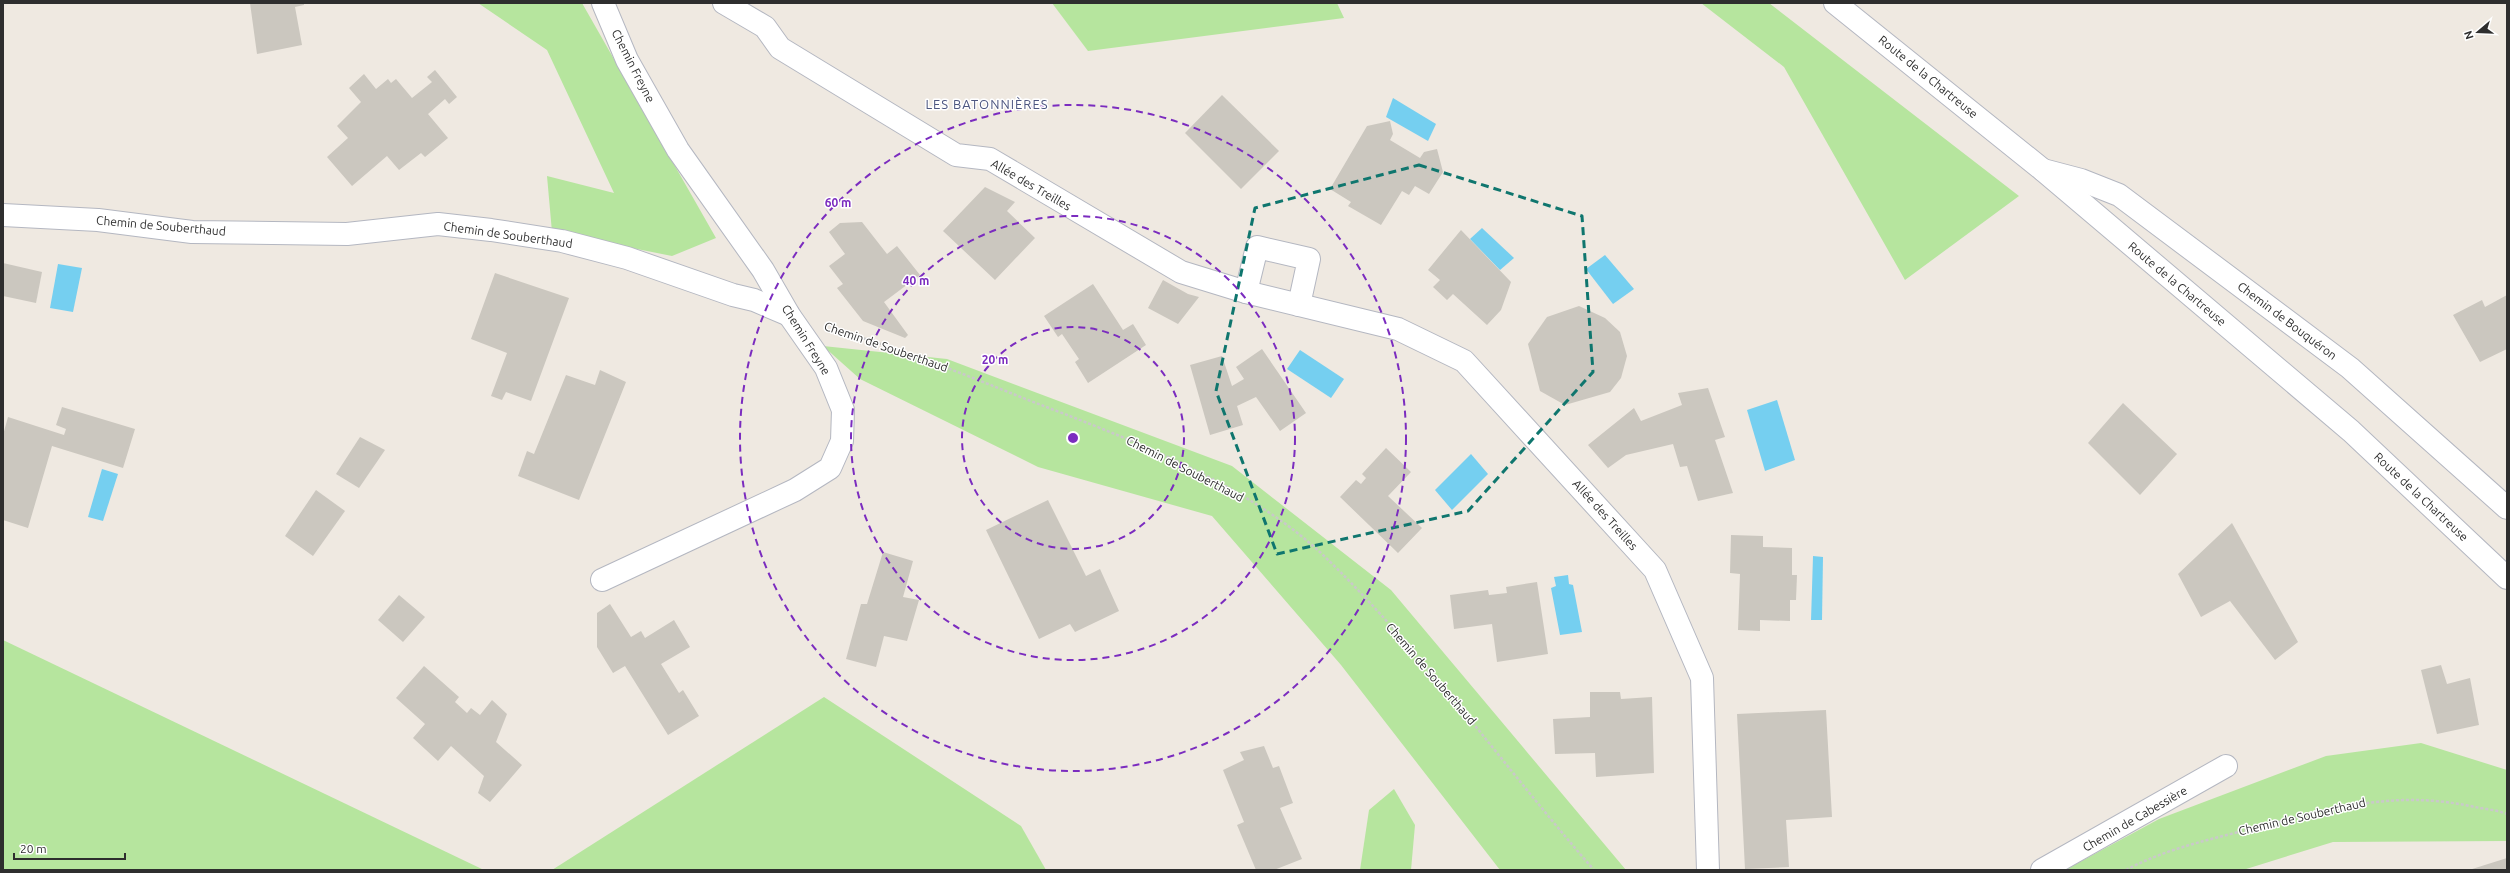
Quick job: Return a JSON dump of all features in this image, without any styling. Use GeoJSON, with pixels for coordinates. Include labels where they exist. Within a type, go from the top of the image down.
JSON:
{"type":"FeatureCollection","features":[{"type":"Feature","properties":{"kind":"street","name":"Chemin Freyne"},"geometry":{"type":"LineString","coordinates":[[602,580],[795,490],[830,468],[842,442],[843,410],[826,368],[789,315],[763,270],[678,150],[627,60],[603,3]]}},
{"type":"Feature","properties":{"kind":"street","name":"Allée des Treilles"},"geometry":{"type":"LineString","coordinates":[[724,3],[764,27],[780,48],[956,155],[990,159],[1181,272],[1246,292],[1398,329],[1464,361],[1655,570],[1702,678],[1708,870]]}},
{"type":"Feature","properties":{"kind":"street","name":"Route de la Chartreuse"},"geometry":{"type":"LineString","coordinates":[[1835,3],[2043,170],[2351,431],[2507,578]]}},
{"type":"Feature","properties":{"kind":"street","name":"Chemin de Bouquéron"},"geometry":{"type":"LineString","coordinates":[[2043,170],[2081,180],[2119,195],[2350,368],[2507,508]]}},
{"type":"Feature","properties":{"kind":"street","name":"Chemin de Souberthaud"},"geometry":{"type":"LineString","coordinates":[[3,215],[98,220],[192,232],[347,234],[438,224],[491,230],[562,241],[627,258],[704,286],[754,300],[789,315]]}},
{"type":"Feature","properties":{"kind":"street"},"geometry":{"type":"LineString","coordinates":[[1246,292],[1257,247],[1309,259],[1299,305]]}},
{"type":"Feature","properties":{"kind":"street","name":"Chemin de Cabessière"},"geometry":{"type":"LineString","coordinates":[[2042,870],[2226,766]]}},
{"type":"Feature","properties":{"kind":"path","name":"Chemin de Souberthaud"},"geometry":{"type":"LineString","coordinates":[[837,330],[890,346],[1142,445],[1230,490],[1278,520],[1322,554],[1445,687],[1552,822],[1594,870]]}},
{"type":"Feature","properties":{"kind":"path","name":"Chemin de Souberthaud"},"geometry":{"type":"LineString","coordinates":[[2126,870],[2148,858],[2223,836],[2360,802],[2402,798],[2452,802],[2507,814]]}},
{"type":"Feature","properties":{"kind":"highlighted area"},"geometry":{"type":"Polygon","coordinates":[[[1419,165],[1582,216],[1593,372],[1468,511],[1277,554],[1216,391],[1255,208],[1419,165]]]}},
{"type":"Feature","properties":{"kind":"green space"},"geometry":{"type":"Polygon","coordinates":[[[478,3],[582,3],[716,238],[672,256],[552,232],[547,176],[614,193],[547,50],[478,3]]]}},
{"type":"Feature","properties":{"kind":"green space"},"geometry":{"type":"Polygon","coordinates":[[[1052,3],[1337,3],[1344,18],[1088,51],[1052,3]]]}},
{"type":"Feature","properties":{"kind":"green space"},"geometry":{"type":"Polygon","coordinates":[[[1701,3],[1769,3],[2019,196],[1905,280],[1784,67],[1701,3]]]}},
{"type":"Feature","properties":{"kind":"green space"},"geometry":{"type":"Polygon","coordinates":[[[823,346],[947,359],[1232,466],[1391,590],[1626,870],[1500,870],[1341,665],[1212,516],[1038,467],[860,379],[823,346]]]}},
{"type":"Feature","properties":{"kind":"green space"},"geometry":{"type":"Polygon","coordinates":[[[3,640],[484,870],[3,870],[3,640]]]}},
{"type":"Feature","properties":{"kind":"green space"},"geometry":{"type":"Polygon","coordinates":[[[824,697],[1021,826],[1046,870],[552,870],[824,697]]]}},
{"type":"Feature","properties":{"kind":"green space"},"geometry":{"type":"Polygon","coordinates":[[[2421,743],[2507,770],[2507,841],[2333,842],[2243,870],[2065,870],[2159,819],[2326,756],[2421,743]]]}},
{"type":"Feature","properties":{"kind":"green space"},"geometry":{"type":"Polygon","coordinates":[[[1394,789],[1415,825],[1411,870],[1360,870],[1369,810],[1394,789]]]}},
{"type":"Feature","properties":{"kind":"water"},"geometry":{"type":"Polygon","coordinates":[[[1393,98],[1436,124],[1428,141],[1386,117],[1393,98]]]}},
{"type":"Feature","properties":{"kind":"water"},"geometry":{"type":"Polygon","coordinates":[[[1482,228],[1514,258],[1500,270],[1470,239],[1482,228]]]}},
{"type":"Feature","properties":{"kind":"water"},"geometry":{"type":"Polygon","coordinates":[[[1605,255],[1634,289],[1613,304],[1586,269],[1605,255]]]}},
{"type":"Feature","properties":{"kind":"water"},"geometry":{"type":"Polygon","coordinates":[[[58,264],[82,268],[73,312],[50,308],[58,264]]]}},
{"type":"Feature","properties":{"kind":"water"},"geometry":{"type":"Polygon","coordinates":[[[1300,350],[1344,379],[1331,398],[1287,369],[1300,350]]]}},
{"type":"Feature","properties":{"kind":"water"},"geometry":{"type":"Polygon","coordinates":[[[1777,400],[1795,460],[1765,471],[1747,410],[1777,400]]]}},
{"type":"Feature","properties":{"kind":"water"},"geometry":{"type":"Polygon","coordinates":[[[1471,454],[1488,474],[1452,510],[1435,490],[1471,454]]]}},
{"type":"Feature","properties":{"kind":"water"},"geometry":{"type":"Polygon","coordinates":[[[102,469],[118,474],[103,521],[88,517],[102,469]]]}},
{"type":"Feature","properties":{"kind":"water"},"geometry":{"type":"Polygon","coordinates":[[[1813,556],[1823,557],[1822,620],[1811,620],[1813,556]]]}},
{"type":"Feature","properties":{"kind":"water"},"geometry":{"type":"Polygon","coordinates":[[[1568,575],[1569,584],[1573,585],[1582,632],[1560,635],[1551,588],[1556,586],[1554,577],[1568,575]]]}},
{"type":"Feature","properties":{"kind":"building"},"geometry":{"type":"Polygon","coordinates":[[[250,3],[304,3],[304,5],[295,7],[302,45],[257,54],[250,3]]]}},
{"type":"Feature","properties":{"kind":"building"},"geometry":{"type":"Polygon","coordinates":[[[435,70],[457,97],[449,104],[445,99],[428,114],[448,138],[425,157],[421,153],[399,170],[387,156],[352,186],[327,157],[348,138],[337,126],[361,102],[349,88],[364,74],[376,89],[388,79],[391,83],[396,79],[412,98],[432,82],[427,77],[435,70]]]}},
{"type":"Feature","properties":{"kind":"building"},"geometry":{"type":"Polygon","coordinates":[[[1222,95],[1279,151],[1241,189],[1185,133],[1222,95]]]}},
{"type":"Feature","properties":{"kind":"building"},"geometry":{"type":"Polygon","coordinates":[[[1390,121],[1393,134],[1390,140],[1420,158],[1424,152],[1437,149],[1443,172],[1429,194],[1415,186],[1409,195],[1402,191],[1381,225],[1348,206],[1351,202],[1330,189],[1367,126],[1390,121]]]}},
{"type":"Feature","properties":{"kind":"building"},"geometry":{"type":"Polygon","coordinates":[[[985,187],[1015,202],[1007,211],[1035,238],[995,280],[943,231],[985,187]]]}},
{"type":"Feature","properties":{"kind":"building"},"geometry":{"type":"Polygon","coordinates":[[[862,222],[887,254],[897,246],[920,275],[884,302],[908,335],[905,338],[863,321],[837,288],[843,284],[829,266],[845,254],[829,232],[840,223],[862,222]]]}},
{"type":"Feature","properties":{"kind":"building"},"geometry":{"type":"Polygon","coordinates":[[[1461,230],[1511,282],[1501,310],[1487,325],[1453,294],[1447,300],[1433,287],[1440,280],[1428,270],[1461,230]]]}},
{"type":"Feature","properties":{"kind":"building"},"geometry":{"type":"Polygon","coordinates":[[[3,263],[42,272],[36,303],[3,296],[3,263]]]}},
{"type":"Feature","properties":{"kind":"building"},"geometry":{"type":"Polygon","coordinates":[[[495,273],[569,298],[531,401],[506,392],[502,400],[491,396],[507,353],[471,339],[495,273]]]}},
{"type":"Feature","properties":{"kind":"building"},"geometry":{"type":"Polygon","coordinates":[[[1163,280],[1188,294],[1199,297],[1178,324],[1148,308],[1163,280]]]}},
{"type":"Feature","properties":{"kind":"building"},"geometry":{"type":"Polygon","coordinates":[[[1093,284],[1123,330],[1133,324],[1146,345],[1088,383],[1075,362],[1079,359],[1062,334],[1058,337],[1044,316],[1093,284]]]}},
{"type":"Feature","properties":{"kind":"building"},"geometry":{"type":"Polygon","coordinates":[[[2507,295],[2507,349],[2480,362],[2453,315],[2482,300],[2485,307],[2507,295]]]}},
{"type":"Feature","properties":{"kind":"building"},"geometry":{"type":"Polygon","coordinates":[[[1579,306],[1605,318],[1620,332],[1627,356],[1621,378],[1610,392],[1565,405],[1540,391],[1528,344],[1547,317],[1579,306]]]}},
{"type":"Feature","properties":{"kind":"building"},"geometry":{"type":"Polygon","coordinates":[[[1262,349],[1306,413],[1280,431],[1256,397],[1237,406],[1243,425],[1210,435],[1190,365],[1222,356],[1232,386],[1244,379],[1236,367],[1262,349]]]}},
{"type":"Feature","properties":{"kind":"building"},"geometry":{"type":"Polygon","coordinates":[[[600,370],[626,382],[579,500],[518,476],[527,451],[534,454],[566,375],[595,385],[600,370]]]}},
{"type":"Feature","properties":{"kind":"building"},"geometry":{"type":"Polygon","coordinates":[[[1708,388],[1725,437],[1715,440],[1733,493],[1698,501],[1687,466],[1680,467],[1673,444],[1626,455],[1608,468],[1588,445],[1634,408],[1641,421],[1682,405],[1678,393],[1708,388]]]}},
{"type":"Feature","properties":{"kind":"building"},"geometry":{"type":"Polygon","coordinates":[[[2123,403],[2177,454],[2140,495],[2088,443],[2123,403]]]}},
{"type":"Feature","properties":{"kind":"building"},"geometry":{"type":"Polygon","coordinates":[[[62,407],[135,429],[123,468],[52,446],[28,528],[3,520],[3,435],[8,417],[64,435],[66,429],[56,425],[62,407]]]}},
{"type":"Feature","properties":{"kind":"building"},"geometry":{"type":"Polygon","coordinates":[[[360,437],[385,450],[359,488],[336,474],[360,437]]]}},
{"type":"Feature","properties":{"kind":"building"},"geometry":{"type":"Polygon","coordinates":[[[1386,448],[1411,472],[1388,496],[1422,528],[1398,553],[1340,497],[1356,480],[1361,484],[1366,478],[1362,474],[1386,448]]]}},
{"type":"Feature","properties":{"kind":"building"},"geometry":{"type":"Polygon","coordinates":[[[316,490],[345,511],[313,556],[285,536],[316,490]]]}},
{"type":"Feature","properties":{"kind":"building"},"geometry":{"type":"Polygon","coordinates":[[[1048,500],[1086,576],[1100,569],[1119,611],[1075,632],[1070,624],[1039,639],[986,530],[1048,500]]]}},
{"type":"Feature","properties":{"kind":"building"},"geometry":{"type":"Polygon","coordinates":[[[2232,523],[2298,642],[2275,660],[2230,601],[2201,617],[2178,574],[2232,523]]]}},
{"type":"Feature","properties":{"kind":"building"},"geometry":{"type":"Polygon","coordinates":[[[1731,535],[1763,536],[1763,547],[1792,548],[1792,575],[1797,575],[1796,600],[1790,600],[1790,621],[1760,620],[1760,631],[1738,630],[1740,574],[1730,573],[1731,535]]]}},
{"type":"Feature","properties":{"kind":"building"},"geometry":{"type":"Polygon","coordinates":[[[883,552],[913,561],[903,597],[919,600],[907,641],[884,636],[876,667],[846,659],[861,604],[867,604],[883,552]]]}},
{"type":"Feature","properties":{"kind":"building"},"geometry":{"type":"Polygon","coordinates":[[[1537,582],[1548,654],[1497,662],[1492,624],[1454,629],[1450,595],[1488,590],[1489,595],[1507,593],[1506,587],[1537,582]]]}},
{"type":"Feature","properties":{"kind":"building"},"geometry":{"type":"Polygon","coordinates":[[[399,595],[425,617],[403,642],[378,620],[399,595]]]}},
{"type":"Feature","properties":{"kind":"building"},"geometry":{"type":"Polygon","coordinates":[[[610,604],[631,637],[641,631],[645,638],[674,620],[690,647],[661,664],[679,693],[683,690],[699,716],[668,735],[625,666],[613,673],[597,647],[597,613],[610,604]]]}},
{"type":"Feature","properties":{"kind":"building"},"geometry":{"type":"Polygon","coordinates":[[[2441,665],[2447,684],[2470,678],[2479,725],[2437,734],[2421,670],[2441,665]]]}},
{"type":"Feature","properties":{"kind":"building"},"geometry":{"type":"Polygon","coordinates":[[[424,666],[459,697],[455,702],[467,713],[471,708],[480,715],[492,700],[507,714],[496,742],[522,765],[490,802],[478,793],[484,776],[451,746],[438,761],[413,738],[425,724],[396,698],[424,666]]]}},
{"type":"Feature","properties":{"kind":"building"},"geometry":{"type":"Polygon","coordinates":[[[1590,692],[1620,692],[1621,699],[1652,697],[1654,773],[1596,777],[1595,753],[1555,754],[1553,719],[1590,717],[1590,692]]]}},
{"type":"Feature","properties":{"kind":"building"},"geometry":{"type":"Polygon","coordinates":[[[1826,710],[1832,817],[1786,820],[1789,867],[1745,869],[1737,714],[1826,710]]]}},
{"type":"Feature","properties":{"kind":"building"},"geometry":{"type":"Polygon","coordinates":[[[1264,746],[1273,768],[1279,766],[1293,803],[1280,808],[1302,859],[1274,870],[1256,870],[1237,825],[1244,822],[1223,770],[1244,760],[1240,752],[1264,746]]]}},
{"type":"Feature","properties":{"kind":"building"},"geometry":{"type":"Polygon","coordinates":[[[2507,858],[2507,870],[2469,870],[2507,858]]]}},
{"type":"Feature","properties":{"kind":"district","name":"LES BATONNIÈRES"},"geometry":{"type":"Point","coordinates":[987,104]}}]}
